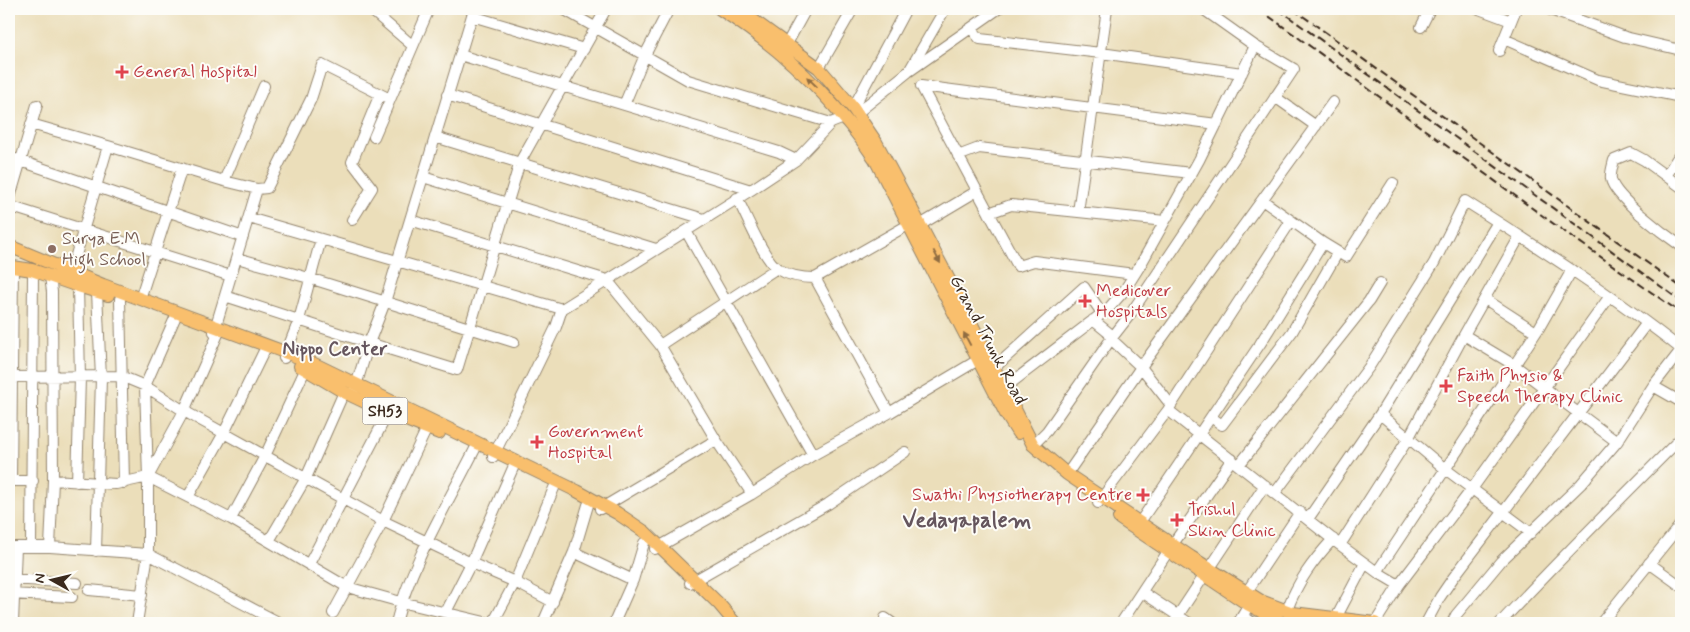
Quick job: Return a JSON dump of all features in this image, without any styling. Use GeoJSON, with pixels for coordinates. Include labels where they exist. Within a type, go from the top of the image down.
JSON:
{"type":"FeatureCollection","features":[{"type":"Feature","properties":{"kind":"main road","name":"Grand Trunk Road"},"geometry":{"type":"LineString","coordinates":[[720,9],[784,49],[834,95],[844,118],[857,118],[875,159],[914,224],[978,360],[1006,414],[1028,449],[1054,472],[1100,500],[1171,548]]}},
{"type":"Feature","properties":{"kind":"main road"},"geometry":{"type":"LineString","coordinates":[[738,9],[784,49],[819,68],[834,95],[857,118]]}},
{"type":"Feature","properties":{"kind":"main road"},"geometry":{"type":"LineString","coordinates":[[914,224],[994,368],[1003,389],[1033,444],[1067,474],[1100,500],[1140,522],[1171,548],[1207,572],[1244,609],[1261,601],[1285,619],[1293,613],[1375,623]]}},
{"type":"Feature","properties":{"kind":"main road","name":"SH53"},"geometry":{"type":"LineString","coordinates":[[9,246],[98,292],[285,355],[351,391],[494,454],[597,507],[653,546],[719,604],[735,623]]}},
{"type":"Feature","properties":{"kind":"main road","name":"SH53"},"geometry":{"type":"LineString","coordinates":[[11,266],[72,280],[140,299],[216,331],[265,349],[306,360],[351,391],[388,413],[475,449],[494,454],[512,468],[597,507]]}},
{"type":"Feature","properties":{"kind":"main road","name":"SH53"},"geometry":{"type":"LineString","coordinates":[[692,582],[724,623]]}},
{"type":"Feature","properties":{"kind":"street"},"geometry":{"type":"LineString","coordinates":[[370,9],[413,46]]}},
{"type":"Feature","properties":{"kind":"street"},"geometry":{"type":"LineString","coordinates":[[374,137],[429,9]]}},
{"type":"Feature","properties":{"kind":"street"},"geometry":{"type":"LineString","coordinates":[[563,9],[688,80],[831,123]]}},
{"type":"Feature","properties":{"kind":"street"},"geometry":{"type":"LineString","coordinates":[[226,296],[457,370],[520,162],[606,9]]}},
{"type":"Feature","properties":{"kind":"street"},"geometry":{"type":"LineString","coordinates":[[624,105],[645,55],[669,9]]}},
{"type":"Feature","properties":{"kind":"street"},"geometry":{"type":"LineString","coordinates":[[784,49],[806,9]]}},
{"type":"Feature","properties":{"kind":"street"},"geometry":{"type":"LineString","coordinates":[[819,68],[852,9]]}},
{"type":"Feature","properties":{"kind":"street"},"geometry":{"type":"LineString","coordinates":[[857,118],[906,9]]}},
{"type":"Feature","properties":{"kind":"street"},"geometry":{"type":"LineString","coordinates":[[908,72],[944,9]]}},
{"type":"Feature","properties":{"kind":"street"},"geometry":{"type":"LineString","coordinates":[[857,118],[908,72],[998,9]]}},
{"type":"Feature","properties":{"kind":"street"},"geometry":{"type":"LineString","coordinates":[[1078,212],[1107,9]]}},
{"type":"Feature","properties":{"kind":"street"},"geometry":{"type":"LineString","coordinates":[[1033,444],[1047,431],[1134,308],[1294,69],[1255,46],[1202,9]]}},
{"type":"Feature","properties":{"kind":"street"},"geometry":{"type":"LineString","coordinates":[[1421,28],[1430,9]]}},
{"type":"Feature","properties":{"kind":"street"},"geometry":{"type":"LineString","coordinates":[[1479,9],[1511,21]]}},
{"type":"Feature","properties":{"kind":"street"},"geometry":{"type":"LineString","coordinates":[[1499,51],[1516,9]]}},
{"type":"Feature","properties":{"kind":"street"},"geometry":{"type":"LineString","coordinates":[[1548,9],[1625,37],[1681,50]]}},
{"type":"Feature","properties":{"kind":"street"},"geometry":{"type":"LineString","coordinates":[[270,541],[306,478],[351,391],[385,302],[473,12],[584,49]]}},
{"type":"Feature","properties":{"kind":"street"},"geometry":{"type":"LineString","coordinates":[[971,28],[980,39],[1100,53],[1242,73]]}},
{"type":"Feature","properties":{"kind":"street"},"geometry":{"type":"LineString","coordinates":[[1504,39],[1598,80],[1681,97]]}},
{"type":"Feature","properties":{"kind":"street"},"geometry":{"type":"LineString","coordinates":[[1003,389],[1102,314],[1124,291],[1191,174],[1255,46]]}},
{"type":"Feature","properties":{"kind":"street"},"geometry":{"type":"LineString","coordinates":[[460,55],[779,152],[796,160]]}},
{"type":"Feature","properties":{"kind":"street"},"geometry":{"type":"LineString","coordinates":[[31,124],[257,189],[267,188],[311,99],[322,65],[390,99]]}},
{"type":"Feature","properties":{"kind":"street"},"geometry":{"type":"LineString","coordinates":[[224,181],[264,86]]}},
{"type":"Feature","properties":{"kind":"street"},"geometry":{"type":"LineString","coordinates":[[1134,274],[1034,261],[1018,266],[921,86],[1217,124]]}},
{"type":"Feature","properties":{"kind":"street"},"geometry":{"type":"LineString","coordinates":[[352,220],[372,188],[352,162],[380,94]]}},
{"type":"Feature","properties":{"kind":"street"},"geometry":{"type":"LineString","coordinates":[[447,95],[751,190]]}},
{"type":"Feature","properties":{"kind":"street"},"geometry":{"type":"LineString","coordinates":[[1276,97],[1316,126]]}},
{"type":"Feature","properties":{"kind":"street"},"geometry":{"type":"LineString","coordinates":[[1067,474],[1141,367],[1333,102]]}},
{"type":"Feature","properties":{"kind":"street"},"geometry":{"type":"LineString","coordinates":[[9,201],[37,105]]}},
{"type":"Feature","properties":{"kind":"street"},"geometry":{"type":"LineString","coordinates":[[494,454],[556,327],[562,309],[796,160],[831,123],[844,118]]}},
{"type":"Feature","properties":{"kind":"street"},"geometry":{"type":"LineString","coordinates":[[435,137],[704,219]]}},
{"type":"Feature","properties":{"kind":"street"},"geometry":{"type":"LineString","coordinates":[[77,482],[80,378],[72,280],[83,230],[108,146]]}},
{"type":"Feature","properties":{"kind":"street"},"geometry":{"type":"LineString","coordinates":[[958,156],[978,148],[1191,174]]}},
{"type":"Feature","properties":{"kind":"street"},"geometry":{"type":"LineString","coordinates":[[1681,187],[1644,160],[1631,154],[1614,160],[1611,178],[1615,188],[1625,200],[1681,246]]}},
{"type":"Feature","properties":{"kind":"street"},"geometry":{"type":"LineString","coordinates":[[1666,176],[1681,155]]}},
{"type":"Feature","properties":{"kind":"street"},"geometry":{"type":"LineString","coordinates":[[9,158],[243,237]]}},
{"type":"Feature","properties":{"kind":"street"},"geometry":{"type":"LineString","coordinates":[[140,299],[182,168]]}},
{"type":"Feature","properties":{"kind":"street"},"geometry":{"type":"LineString","coordinates":[[423,177],[656,249]]}},
{"type":"Feature","properties":{"kind":"street"},"geometry":{"type":"LineString","coordinates":[[1262,200],[1346,257],[1393,183]]}},
{"type":"Feature","properties":{"kind":"street"},"geometry":{"type":"LineString","coordinates":[[148,477],[184,411],[216,331],[257,189]]}},
{"type":"Feature","properties":{"kind":"street"},"geometry":{"type":"LineString","coordinates":[[737,198],[766,256],[776,268],[799,278],[815,278],[977,191]]}},
{"type":"Feature","properties":{"kind":"street"},"geometry":{"type":"LineString","coordinates":[[1275,493],[1369,367],[1434,263],[1465,201],[1572,270],[1647,322],[1681,350],[1653,386],[1617,442],[1581,484],[1501,561],[1456,615],[1452,623]]}},
{"type":"Feature","properties":{"kind":"street"},"geometry":{"type":"LineString","coordinates":[[989,213],[1011,205],[1165,221]]}},
{"type":"Feature","properties":{"kind":"street"},"geometry":{"type":"LineString","coordinates":[[9,206],[231,276]]}},
{"type":"Feature","properties":{"kind":"street"},"geometry":{"type":"LineString","coordinates":[[249,218],[562,309]]}},
{"type":"Feature","properties":{"kind":"street"},"geometry":{"type":"LineString","coordinates":[[410,220],[607,280],[660,345],[716,440],[752,494]]}},
{"type":"Feature","properties":{"kind":"street"},"geometry":{"type":"LineString","coordinates":[[1100,500],[1170,407],[1291,221]]}},
{"type":"Feature","properties":{"kind":"street"},"geometry":{"type":"LineString","coordinates":[[1253,623],[1244,609],[1304,516],[1380,414],[1498,222]]}},
{"type":"Feature","properties":{"kind":"street"},"geometry":{"type":"LineString","coordinates":[[686,230],[813,455]]}},
{"type":"Feature","properties":{"kind":"street"},"geometry":{"type":"LineString","coordinates":[[1285,619],[1293,594],[1312,563],[1337,542],[1408,439],[1484,298],[1520,236]]}},
{"type":"Feature","properties":{"kind":"street"},"geometry":{"type":"LineString","coordinates":[[285,355],[299,320],[321,239]]}},
{"type":"Feature","properties":{"kind":"street"},"geometry":{"type":"LineString","coordinates":[[1140,522],[1260,344],[1323,243]]}},
{"type":"Feature","properties":{"kind":"street"},"geometry":{"type":"LineString","coordinates":[[1210,417],[1222,425],[1292,332],[1338,252]]}},
{"type":"Feature","properties":{"kind":"street"},"geometry":{"type":"LineString","coordinates":[[237,258],[309,278],[514,342]]}},
{"type":"Feature","properties":{"kind":"street"},"geometry":{"type":"LineString","coordinates":[[11,266],[10,481],[33,481]]}},
{"type":"Feature","properties":{"kind":"street"},"geometry":{"type":"LineString","coordinates":[[660,345],[776,268]]}},
{"type":"Feature","properties":{"kind":"street"},"geometry":{"type":"LineString","coordinates":[[31,547],[33,481],[32,270]]}},
{"type":"Feature","properties":{"kind":"street"},"geometry":{"type":"LineString","coordinates":[[1377,572],[1444,468],[1536,332],[1572,270]]}},
{"type":"Feature","properties":{"kind":"street"},"geometry":{"type":"LineString","coordinates":[[50,276],[52,292],[52,507],[50,547]]}},
{"type":"Feature","properties":{"kind":"street"},"geometry":{"type":"LineString","coordinates":[[815,278],[889,413]]}},
{"type":"Feature","properties":{"kind":"street"},"geometry":{"type":"LineString","coordinates":[[1121,623],[1171,548],[1235,462],[1369,301],[1380,283]]}},
{"type":"Feature","properties":{"kind":"street"},"geometry":{"type":"LineString","coordinates":[[994,368],[1084,286],[1102,314]]}},
{"type":"Feature","properties":{"kind":"street"},"geometry":{"type":"LineString","coordinates":[[96,550],[101,378],[98,292]]}},
{"type":"Feature","properties":{"kind":"street"},"geometry":{"type":"LineString","coordinates":[[1375,623],[1399,585],[1472,489],[1610,296]]}},
{"type":"Feature","properties":{"kind":"street"},"geometry":{"type":"LineString","coordinates":[[120,298],[124,483]]}},
{"type":"Feature","properties":{"kind":"street"},"geometry":{"type":"LineString","coordinates":[[1484,298],[1536,332]]}},
{"type":"Feature","properties":{"kind":"street"},"geometry":{"type":"LineString","coordinates":[[148,623],[138,621],[148,554],[145,386],[175,318]]}},
{"type":"Feature","properties":{"kind":"street"},"geometry":{"type":"LineString","coordinates":[[1093,320],[1109,333],[1111,339],[1141,367],[1170,407],[1199,434],[1337,542],[1377,572],[1399,585]]}},
{"type":"Feature","properties":{"kind":"street"},"geometry":{"type":"LineString","coordinates":[[1426,623],[1453,578],[1647,322]]}},
{"type":"Feature","properties":{"kind":"street"},"geometry":{"type":"LineString","coordinates":[[1464,335],[1514,365],[1577,414],[1617,442]]}},
{"type":"Feature","properties":{"kind":"street"},"geometry":{"type":"LineString","coordinates":[[188,498],[224,433],[265,349]]}},
{"type":"Feature","properties":{"kind":"street"},"geometry":{"type":"LineString","coordinates":[[614,623],[633,580],[653,546],[752,494],[813,455],[889,413],[978,360]]}},
{"type":"Feature","properties":{"kind":"street"},"geometry":{"type":"LineString","coordinates":[[231,519],[266,456],[306,368]]}},
{"type":"Feature","properties":{"kind":"street"},"geometry":{"type":"LineString","coordinates":[[10,377],[101,378],[121,376],[145,386],[184,411],[383,521],[515,582],[552,602]]}},
{"type":"Feature","properties":{"kind":"street"},"geometry":{"type":"LineString","coordinates":[[1653,386],[1681,402]]}},
{"type":"Feature","properties":{"kind":"street"},"geometry":{"type":"LineString","coordinates":[[309,564],[388,413]]}},
{"type":"Feature","properties":{"kind":"street"},"geometry":{"type":"LineString","coordinates":[[1380,414],[1444,468],[1531,533]]}},
{"type":"Feature","properties":{"kind":"street"},"geometry":{"type":"LineString","coordinates":[[333,613],[383,521],[427,428]]}},
{"type":"Feature","properties":{"kind":"street"},"geometry":{"type":"LineString","coordinates":[[1500,623],[1584,534],[1614,507],[1681,438]]}},
{"type":"Feature","properties":{"kind":"street"},"geometry":{"type":"LineString","coordinates":[[544,623],[574,552],[597,507],[716,440]]}},
{"type":"Feature","properties":{"kind":"street"},"geometry":{"type":"LineString","coordinates":[[396,623],[401,602],[428,542],[475,449]]}},
{"type":"Feature","properties":{"kind":"street"},"geometry":{"type":"LineString","coordinates":[[692,582],[828,504],[905,452]]}},
{"type":"Feature","properties":{"kind":"street"},"geometry":{"type":"LineString","coordinates":[[446,612],[471,563],[512,468]]}},
{"type":"Feature","properties":{"kind":"street"},"geometry":{"type":"LineString","coordinates":[[52,480],[124,483],[148,477],[231,519],[347,587],[489,623]]}},
{"type":"Feature","properties":{"kind":"street"},"geometry":{"type":"LineString","coordinates":[[1175,620],[1265,485]]}},
{"type":"Feature","properties":{"kind":"street"},"geometry":{"type":"LineString","coordinates":[[493,623],[515,582],[554,488]]}},
{"type":"Feature","properties":{"kind":"street"},"geometry":{"type":"LineString","coordinates":[[32,506],[52,507]]}},
{"type":"Feature","properties":{"kind":"street"},"geometry":{"type":"LineString","coordinates":[[1601,623],[1681,524]]}},
{"type":"Feature","properties":{"kind":"street"},"geometry":{"type":"LineString","coordinates":[[13,623],[13,547],[50,547],[148,554],[280,623]]}},
{"type":"Feature","properties":{"kind":"street"},"geometry":{"type":"LineString","coordinates":[[574,552],[633,580]]}},
{"type":"Feature","properties":{"kind":"street"},"geometry":{"type":"LineString","coordinates":[[1336,618],[1366,563]]}},
{"type":"Feature","properties":{"kind":"street"},"geometry":{"type":"LineString","coordinates":[[1649,563],[1681,586]]}},
{"type":"Feature","properties":{"kind":"street"},"geometry":{"type":"LineString","coordinates":[[12,579],[77,583]]}},
{"type":"Feature","properties":{"kind":"street"},"geometry":{"type":"LineString","coordinates":[[89,590],[142,595]]}},
{"type":"Feature","properties":{"kind":"street"},"geometry":{"type":"LineString","coordinates":[[1142,592],[1175,620],[1189,623]]}},
{"type":"Feature","properties":{"kind":"street"},"geometry":{"type":"LineString","coordinates":[[12,594],[72,597]]}},
{"type":"Feature","properties":{"kind":"railway"},"geometry":{"type":"LineString","coordinates":[[1259,9],[1558,227],[1681,313]]}},
{"type":"Feature","properties":{"kind":"railway"},"geometry":{"type":"LineString","coordinates":[[1278,9],[1681,301]]}},
{"type":"Feature","properties":{"kind":"railway"},"geometry":{"type":"LineString","coordinates":[[1293,9],[1681,287]]}},
{"type":"Feature","properties":{"kind":"place","name":"General Hospital"},"geometry":{"type":"Point","coordinates":[122,72]}},
{"type":"Feature","properties":{"kind":"place","name":"Surya E.M High School"},"geometry":{"type":"Point","coordinates":[52,249]}},
{"type":"Feature","properties":{"kind":"place","name":"Medicover Hospitals"},"geometry":{"type":"Point","coordinates":[1085,301]}},
{"type":"Feature","properties":{"kind":"place","name":"Faith Physio & Speech Therapy Clinic"},"geometry":{"type":"Point","coordinates":[1446,386]}},
{"type":"Feature","properties":{"kind":"place","name":"Government Hospital"},"geometry":{"type":"Point","coordinates":[537,442]}},
{"type":"Feature","properties":{"kind":"place","name":"Swathi Physiotherapy Centre"},"geometry":{"type":"Point","coordinates":[1143,495]}},
{"type":"Feature","properties":{"kind":"place","name":"Trishul Skin Clinic"},"geometry":{"type":"Point","coordinates":[1177,520]}},
{"type":"Feature","properties":{"kind":"district","name":"Nippo Center"},"geometry":{"type":"Point","coordinates":[335,349]}},
{"type":"Feature","properties":{"kind":"district","name":"Vedayapalem"},"geometry":{"type":"Point","coordinates":[967,521]}}]}
